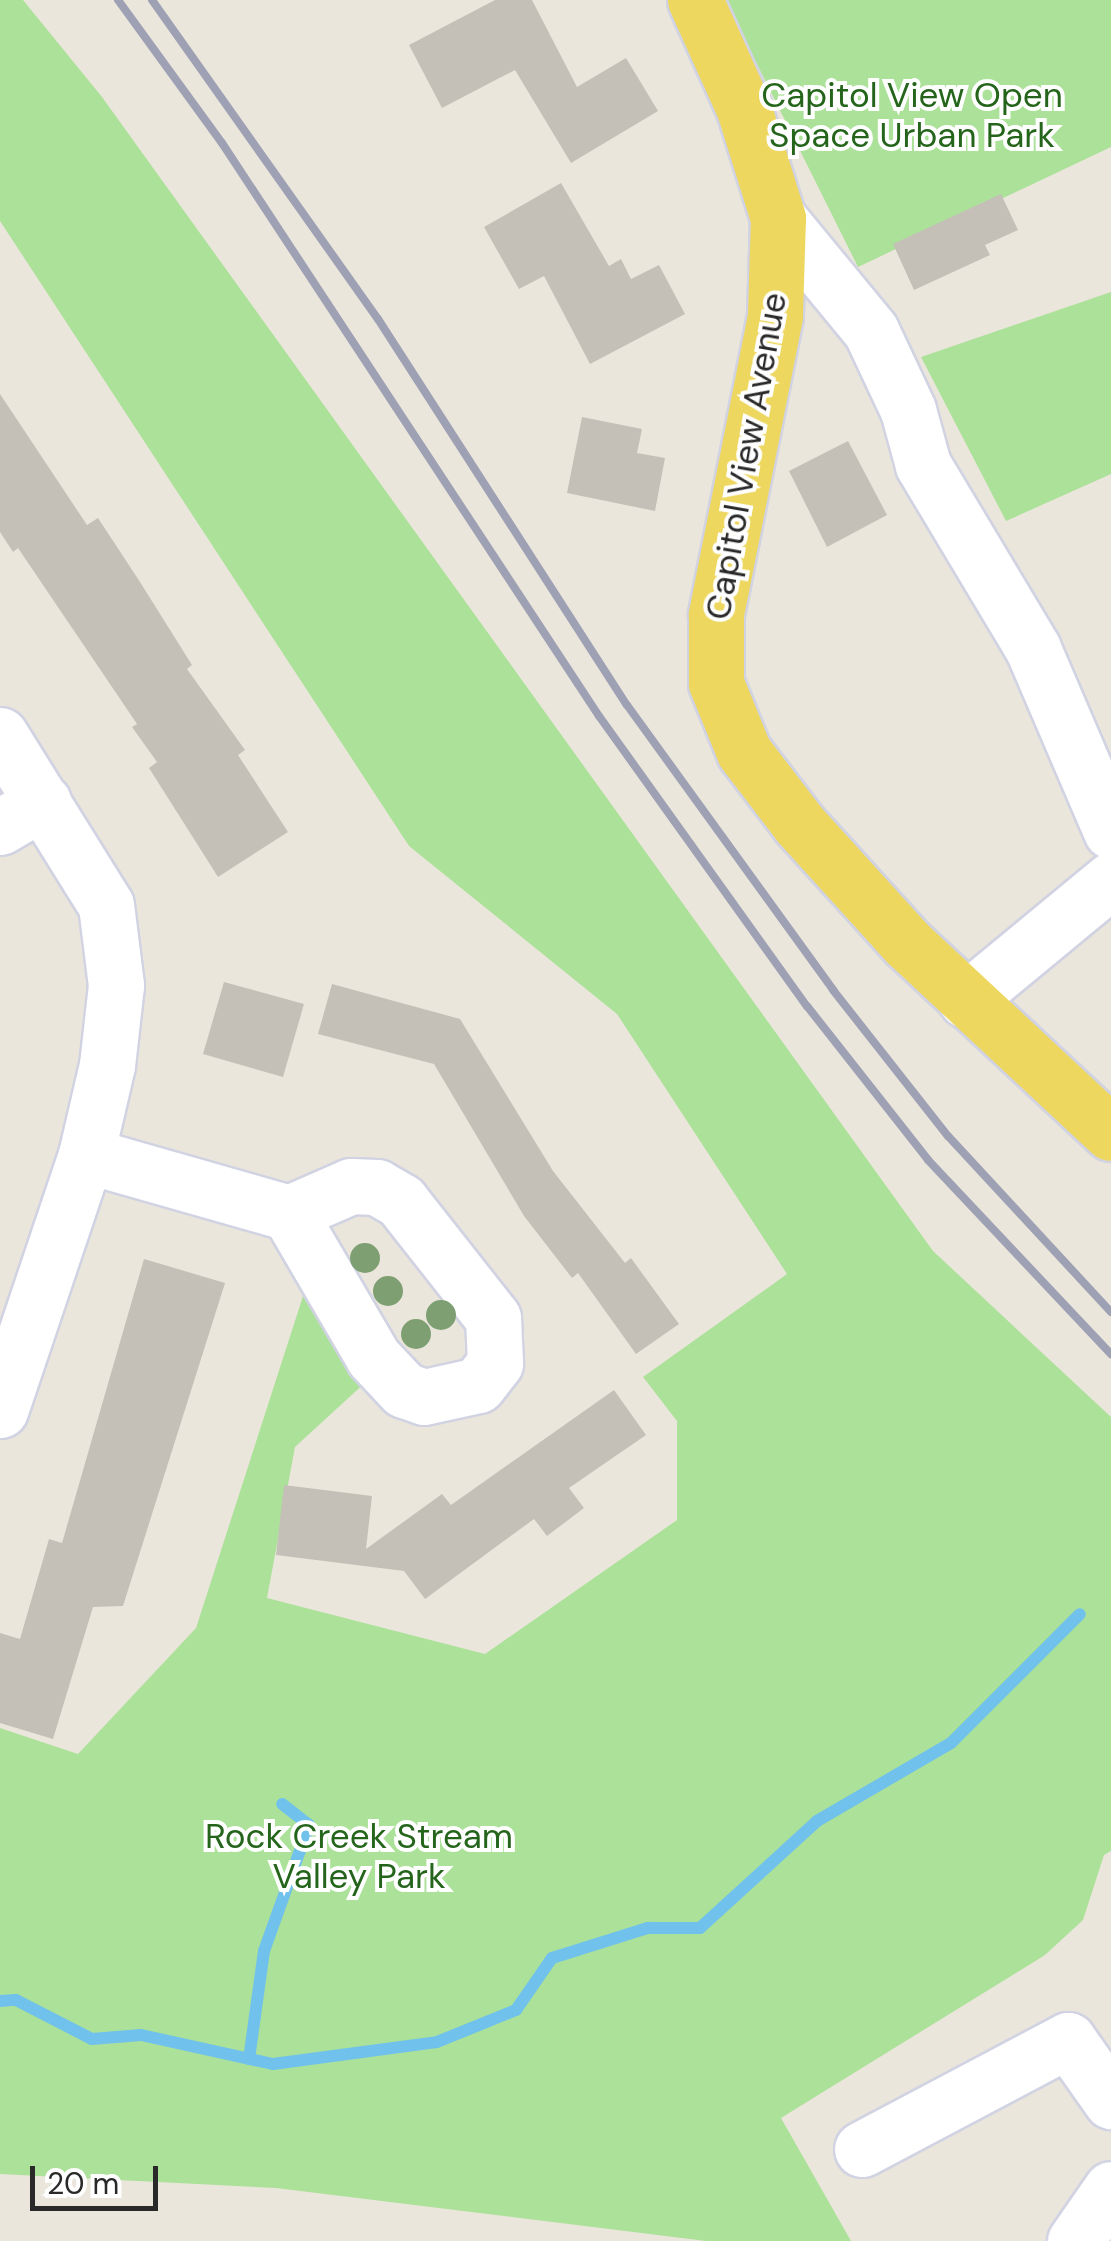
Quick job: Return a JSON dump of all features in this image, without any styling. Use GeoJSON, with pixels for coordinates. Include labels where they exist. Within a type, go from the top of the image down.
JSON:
{"type":"FeatureCollection","features":[{"type":"Feature","properties":{"kind":"main road","name":"Capitol View Avenue"},"geometry":{"type":"LineString","coordinates":[[695,0],[744,109],[778,218],[776,316],[716,615],[716,683],[744,752],[799,824],[966,1000],[1111,1134]]}},
{"type":"Feature","properties":{"kind":"street"},"geometry":{"type":"LineString","coordinates":[[778,218],[871,332],[908,410],[923,465],[1033,649],[1111,831]]}},
{"type":"Feature","properties":{"kind":"street"},"geometry":{"type":"LineString","coordinates":[[0,735],[21,815],[106,905],[116,985],[108,1065],[86,1155],[0,1410]]}},
{"type":"Feature","properties":{"kind":"street"},"geometry":{"type":"LineString","coordinates":[[966,1000],[1111,880]]}},
{"type":"Feature","properties":{"kind":"street"},"geometry":{"type":"LineString","coordinates":[[86,1155],[290,1213]]}},
{"type":"Feature","properties":{"kind":"street"},"geometry":{"type":"LineString","coordinates":[[862,2149],[1068,2040],[1111,2101]]}},
{"type":"Feature","properties":{"kind":"street"},"geometry":{"type":"LineString","coordinates":[[1075,2241],[1111,2189]]}},
{"type":"Feature","properties":{"kind":"green space","name":"Rock Creek Stream Valley Park"},"geometry":{"type":"Polygon","coordinates":[[[0,0],[23,0],[102,97],[933,1251],[1111,1417],[1111,1851],[1104,1855],[1083,1920],[1045,1955],[781,2118],[851,2241],[706,2241],[276,2188],[0,2174],[0,1728],[78,1754],[196,1628],[304,1293],[368,1380],[295,1447],[267,1598],[485,1654],[677,1520],[677,1421],[643,1377],[787,1274],[617,1014],[409,846],[0,221],[0,0]]]}},
{"type":"Feature","properties":{"kind":"green space","name":"Capitol View Open Space Urban Park"},"geometry":{"type":"Polygon","coordinates":[[[725,0],[1111,0],[1111,147],[858,267],[725,0]]]}},
{"type":"Feature","properties":{"kind":"green space"},"geometry":{"type":"Polygon","coordinates":[[[1111,292],[1111,474],[1006,521],[921,357],[1111,292]]]}},
{"type":"Feature","properties":{"kind":"building"},"geometry":{"type":"Polygon","coordinates":[[[495,0],[532,0],[577,87],[626,58],[658,111],[571,163],[515,70],[442,108],[409,45],[495,0]]]}},
{"type":"Feature","properties":{"kind":"building"},"geometry":{"type":"Polygon","coordinates":[[[561,183],[609,266],[621,259],[631,279],[659,265],[685,314],[590,364],[544,276],[519,289],[484,227],[561,183]]]}},
{"type":"Feature","properties":{"kind":"building"},"geometry":{"type":"Polygon","coordinates":[[[1001,194],[1018,230],[985,245],[990,255],[914,290],[893,244],[1001,194]]]}},
{"type":"Feature","properties":{"kind":"building"},"geometry":{"type":"Polygon","coordinates":[[[0,394],[87,525],[98,518],[192,665],[187,669],[245,750],[238,755],[288,832],[218,877],[149,768],[157,762],[132,727],[137,724],[18,548],[13,552],[0,532],[0,394]]]}},
{"type":"Feature","properties":{"kind":"building"},"geometry":{"type":"Polygon","coordinates":[[[582,417],[642,429],[637,453],[665,458],[655,511],[567,493],[582,417]]]}},
{"type":"Feature","properties":{"kind":"building"},"geometry":{"type":"Polygon","coordinates":[[[848,441],[887,515],[827,547],[789,471],[848,441]]]}},
{"type":"Feature","properties":{"kind":"building"},"geometry":{"type":"Polygon","coordinates":[[[224,982],[304,1004],[283,1077],[203,1054],[224,982]]]}},
{"type":"Feature","properties":{"kind":"building"},"geometry":{"type":"Polygon","coordinates":[[[332,984],[460,1019],[553,1171],[625,1263],[631,1258],[679,1324],[636,1354],[578,1273],[572,1278],[524,1216],[434,1064],[318,1034],[332,984]]]}},
{"type":"Feature","properties":{"kind":"building"},"geometry":{"type":"Polygon","coordinates":[[[144,1259],[225,1283],[123,1606],[93,1607],[53,1739],[0,1723],[0,1633],[20,1639],[49,1539],[62,1543],[144,1259]]]}},
{"type":"Feature","properties":{"kind":"building"},"geometry":{"type":"Polygon","coordinates":[[[614,1390],[646,1435],[569,1488],[584,1508],[547,1536],[534,1519],[425,1599],[404,1571],[276,1555],[284,1485],[372,1496],[366,1549],[442,1494],[451,1505],[614,1390]]]}},
{"type":"Feature","properties":{"kind":"waterway"},"geometry":{"type":"LineString","coordinates":[[0,2001],[16,2000],[92,2039],[141,2035],[273,2064],[437,2042],[516,2010],[552,1958],[648,1928],[700,1928],[817,1821],[951,1743],[1080,1614]]}},
{"type":"Feature","properties":{"kind":"waterway"},"geometry":{"type":"LineString","coordinates":[[249,2059],[264,1951],[309,1825],[282,1804]]}},
{"type":"Feature","properties":{"kind":"railway"},"geometry":{"type":"LineString","coordinates":[[118,0],[222,143],[599,716],[807,1006],[928,1160],[1111,1354]]}},
{"type":"Feature","properties":{"kind":"railway"},"geometry":{"type":"LineString","coordinates":[[152,0],[378,319],[627,705],[833,990],[948,1136],[1111,1312]]}}]}
